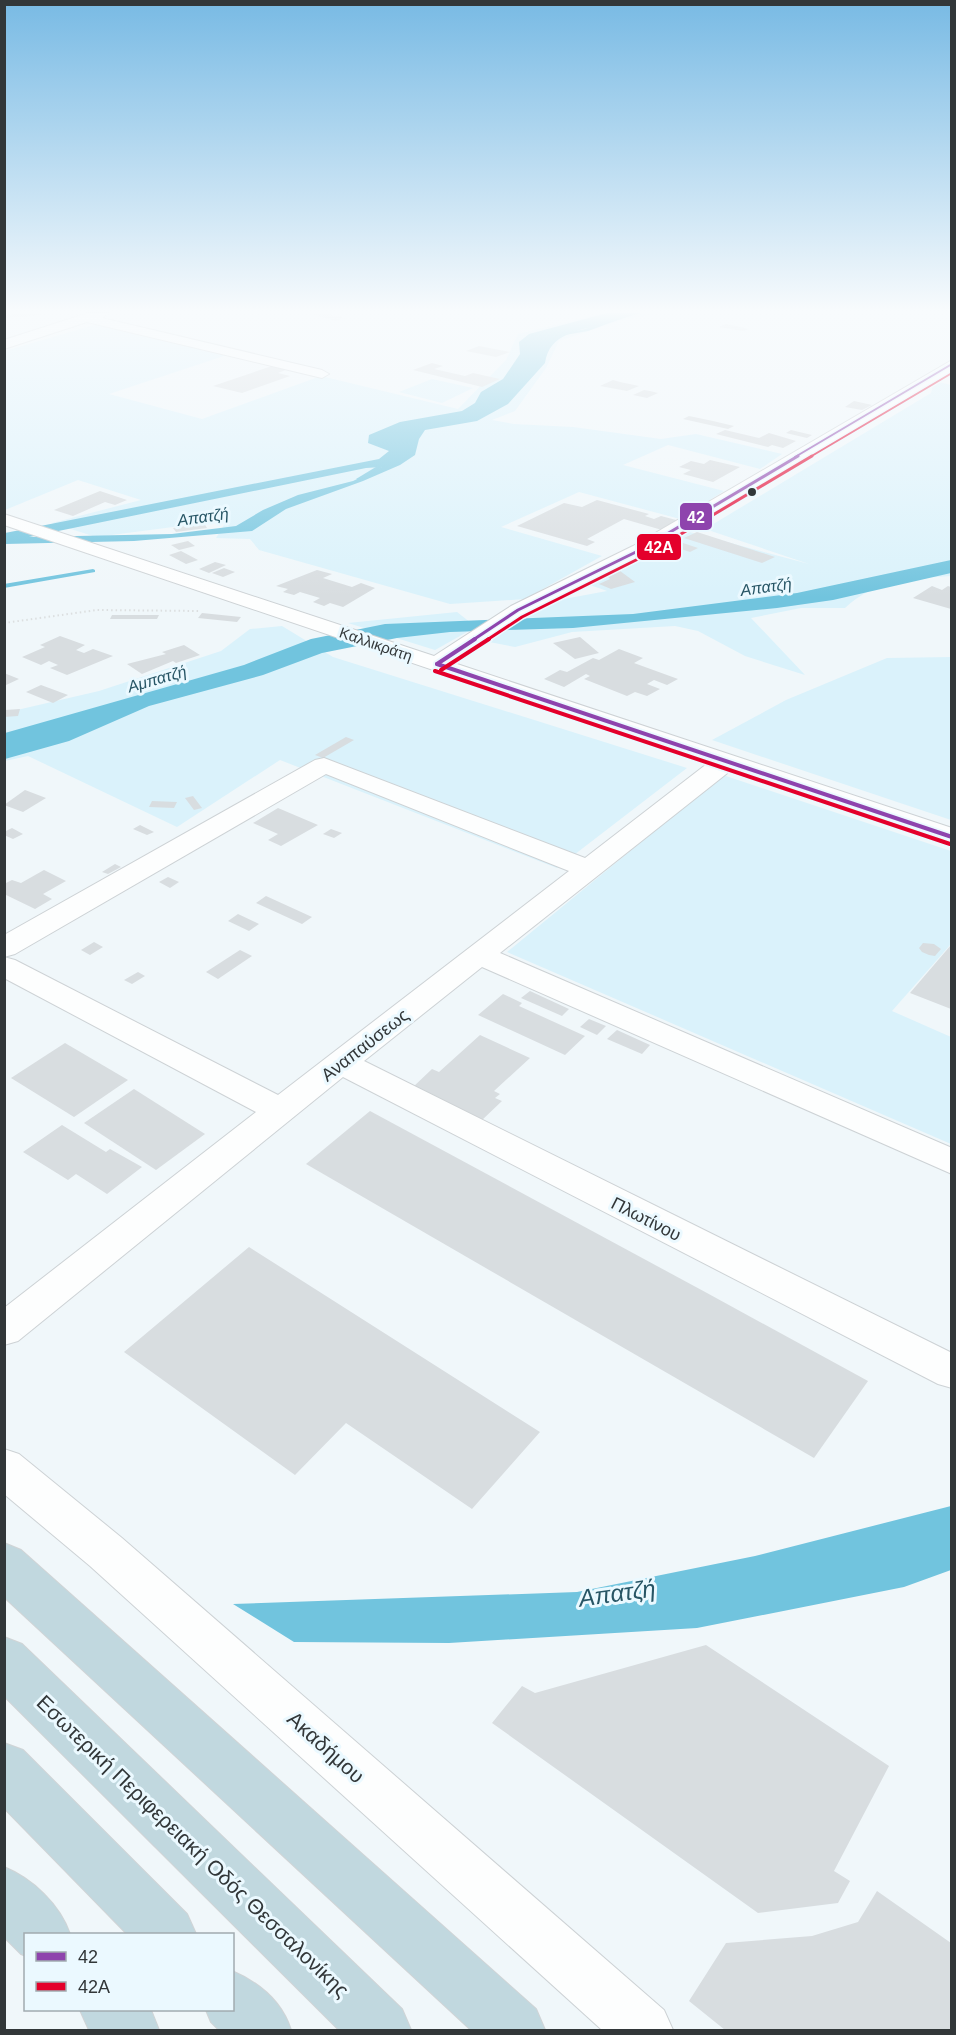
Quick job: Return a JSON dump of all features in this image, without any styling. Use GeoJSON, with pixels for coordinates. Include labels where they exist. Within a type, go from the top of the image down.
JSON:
{"type":"FeatureCollection","features":[{"type":"Feature","properties":{"kind":"highway"},"geometry":{"type":"LineString","coordinates":[[4,1565],[515,2031]]}},
{"type":"Feature","properties":{"kind":"highway","name":"Εσωτερική Περιφερειακή Οδός Θεσσαλονίκης"},"geometry":{"type":"LineString","coordinates":[[4,1661],[381,2031]]}},
{"type":"Feature","properties":{"kind":"highway"},"geometry":{"type":"LineString","coordinates":[[4,1769],[165,1933]]}},
{"type":"Feature","properties":{"kind":"highway"},"geometry":{"type":"LineString","coordinates":[[4,1895],[39,1933]]}},
{"type":"Feature","properties":{"kind":"highway"},"geometry":{"type":"LineString","coordinates":[[234,2003],[261,2031]]}},
{"type":"Feature","properties":{"kind":"highway"},"geometry":{"type":"LineString","coordinates":[[111,2011],[129,2031]]}},
{"type":"Feature","properties":{"kind":"street"},"geometry":{"type":"LineString","coordinates":[[437,664],[518,610],[640,550],[877,408]]}},
{"type":"Feature","properties":{"kind":"street","name":"Καλλικράτη"},"geometry":{"type":"LineString","coordinates":[[4,519],[951,837]]}},
{"type":"Feature","properties":{"kind":"street","name":"Αναπαύσεως"},"geometry":{"type":"LineString","coordinates":[[4,1330],[280,1110],[726,761]]}},
{"type":"Feature","properties":{"kind":"street"},"geometry":{"type":"LineString","coordinates":[[4,948],[324,765],[589,869]]}},
{"type":"Feature","properties":{"kind":"street"},"geometry":{"type":"LineString","coordinates":[[480,955],[951,1162]]}},
{"type":"Feature","properties":{"kind":"street"},"geometry":{"type":"LineString","coordinates":[[4,966],[280,1110]]}},
{"type":"Feature","properties":{"kind":"street","name":"Πλωτίνου"},"geometry":{"type":"LineString","coordinates":[[342,1063],[951,1372]]}},
{"type":"Feature","properties":{"kind":"street","name":"Ακαδήμου"},"geometry":{"type":"LineString","coordinates":[[4,1467],[106,1551],[644,2031]]}},
{"type":"Feature","properties":{"kind":"path"},"geometry":{"type":"LineString","coordinates":[[4,623],[97,610],[206,612]]}},
{"type":"Feature","properties":{"kind":"shaded area"},"geometry":{"type":"Polygon","coordinates":[[[5,408],[161,408],[202,419],[233,408],[517,408],[492,420],[514,424],[573,427],[661,439],[696,434],[782,454],[760,469],[668,445],[623,465],[724,491],[680,519],[579,492],[501,527],[602,556],[525,599],[450,604],[259,550],[250,539],[216,538],[227,520],[96,537],[52,523],[141,500],[78,480],[5,510],[5,408]]]}},
{"type":"Feature","properties":{"kind":"shaded area"},"geometry":{"type":"Polygon","coordinates":[[[906,408],[951,408],[951,576],[882,585],[857,598],[845,608],[801,608],[751,618],[805,675],[745,656],[698,631],[675,626],[572,632],[515,647],[479,640],[553,601],[607,591],[590,585],[686,531],[809,564],[705,529],[906,408]]]}},
{"type":"Feature","properties":{"kind":"shaded area"},"geometry":{"type":"Polygon","coordinates":[[[457,612],[476,627],[435,650],[348,623],[457,612]]]}},
{"type":"Feature","properties":{"kind":"shaded area"},"geometry":{"type":"Polygon","coordinates":[[[282,626],[333,657],[687,768],[557,868],[280,760],[177,827],[28,756],[5,761],[4,713],[99,691],[221,651],[250,629],[282,626]]]}},
{"type":"Feature","properties":{"kind":"shaded area"},"geometry":{"type":"Polygon","coordinates":[[[951,657],[951,820],[712,740],[786,700],[887,658],[951,657]]]}},
{"type":"Feature","properties":{"kind":"shaded area"},"geometry":{"type":"Polygon","coordinates":[[[723,775],[951,851],[951,944],[892,1011],[951,1037],[951,1144],[507,952],[723,775]]]}},
{"type":"Feature","properties":{"kind":"water"},"geometry":{"type":"Polygon","coordinates":[[[467,408],[501,408],[477,421],[425,430],[419,439],[415,455],[400,465],[286,509],[252,531],[134,541],[5,544],[5,533],[379,459],[389,451],[368,443],[369,435],[400,422],[462,411],[467,408]],[[382,467],[366,468],[29,537],[172,534],[236,526],[263,510],[298,495],[353,481],[382,467]]]}},
{"type":"Feature","properties":{"kind":"water"},"geometry":{"type":"Polygon","coordinates":[[[951,560],[951,573],[833,600],[777,608],[573,628],[450,632],[397,638],[322,653],[263,675],[149,706],[69,741],[5,759],[5,733],[244,665],[311,639],[385,624],[633,614],[797,593],[951,560]]]}},
{"type":"Feature","properties":{"kind":"water"},"geometry":{"type":"Polygon","coordinates":[[[951,1506],[951,1570],[904,1587],[697,1628],[449,1643],[294,1642],[233,1604],[577,1592],[755,1556],[951,1506]]]}},
{"type":"Feature","properties":{"kind":"building"},"geometry":{"type":"Polygon","coordinates":[[[689,416],[734,426],[728,429],[683,419],[689,416]]]}},
{"type":"Feature","properties":{"kind":"building"},"geometry":{"type":"Polygon","coordinates":[[[725,430],[759,438],[769,433],[796,441],[783,448],[772,445],[768,447],[716,434],[725,430]]]}},
{"type":"Feature","properties":{"kind":"building"},"geometry":{"type":"Polygon","coordinates":[[[791,430],[812,435],[807,438],[786,433],[791,430]]]}},
{"type":"Feature","properties":{"kind":"building"},"geometry":{"type":"Polygon","coordinates":[[[710,460],[740,467],[713,482],[683,474],[691,470],[679,467],[691,461],[704,464],[710,460]]]}},
{"type":"Feature","properties":{"kind":"building"},"geometry":{"type":"Polygon","coordinates":[[[100,491],[127,500],[115,505],[105,502],[73,516],[54,510],[100,491]]]}},
{"type":"Feature","properties":{"kind":"building"},"geometry":{"type":"Polygon","coordinates":[[[597,500],[649,514],[645,516],[654,519],[661,516],[680,521],[662,530],[624,519],[587,539],[595,542],[587,546],[517,526],[564,503],[582,507],[597,500]]]}},
{"type":"Feature","properties":{"kind":"building"},"geometry":{"type":"Polygon","coordinates":[[[204,523],[207,528],[176,532],[173,528],[204,523]]]}},
{"type":"Feature","properties":{"kind":"building"},"geometry":{"type":"Polygon","coordinates":[[[697,532],[775,557],[762,563],[684,538],[697,532]]]}},
{"type":"Feature","properties":{"kind":"building"},"geometry":{"type":"Polygon","coordinates":[[[188,541],[195,546],[179,550],[171,545],[188,541]]]}},
{"type":"Feature","properties":{"kind":"building"},"geometry":{"type":"Polygon","coordinates":[[[683,543],[698,548],[690,552],[675,547],[683,543]]]}},
{"type":"Feature","properties":{"kind":"building"},"geometry":{"type":"Polygon","coordinates":[[[181,551],[198,560],[186,564],[169,555],[181,551]]]}},
{"type":"Feature","properties":{"kind":"building"},"geometry":{"type":"Polygon","coordinates":[[[215,562],[226,565],[209,573],[199,569],[215,562]]]}},
{"type":"Feature","properties":{"kind":"building"},"geometry":{"type":"Polygon","coordinates":[[[224,568],[235,572],[223,577],[212,573],[224,568]]]}},
{"type":"Feature","properties":{"kind":"building"},"geometry":{"type":"Polygon","coordinates":[[[616,568],[635,582],[611,589],[599,584],[610,579],[605,573],[616,568]]]}},
{"type":"Feature","properties":{"kind":"building"},"geometry":{"type":"Polygon","coordinates":[[[317,570],[332,574],[323,578],[352,587],[361,583],[375,588],[343,607],[330,603],[324,606],[313,602],[320,598],[300,592],[294,595],[283,592],[288,589],[276,586],[317,570]]]}},
{"type":"Feature","properties":{"kind":"building"},"geometry":{"type":"Polygon","coordinates":[[[932,586],[942,590],[948,586],[951,587],[951,609],[913,598],[932,586]]]}},
{"type":"Feature","properties":{"kind":"building"},"geometry":{"type":"Polygon","coordinates":[[[202,613],[241,617],[237,622],[198,618],[202,613]]]}},
{"type":"Feature","properties":{"kind":"building"},"geometry":{"type":"Polygon","coordinates":[[[112,615],[159,615],[157,619],[110,619],[112,615]]]}},
{"type":"Feature","properties":{"kind":"building"},"geometry":{"type":"Polygon","coordinates":[[[60,636],[85,645],[76,650],[84,653],[93,649],[113,656],[67,675],[50,668],[58,665],[49,661],[41,665],[22,657],[45,647],[40,645],[60,636]]]}},
{"type":"Feature","properties":{"kind":"building"},"geometry":{"type":"Polygon","coordinates":[[[580,637],[599,653],[575,659],[553,643],[580,637]]]}},
{"type":"Feature","properties":{"kind":"building"},"geometry":{"type":"Polygon","coordinates":[[[184,645],[200,655],[176,663],[173,661],[142,674],[127,664],[166,654],[162,652],[184,645]]]}},
{"type":"Feature","properties":{"kind":"building"},"geometry":{"type":"Polygon","coordinates":[[[619,649],[643,658],[634,663],[678,679],[667,685],[654,680],[647,684],[660,689],[647,696],[635,692],[627,696],[584,679],[590,676],[586,674],[564,687],[544,679],[560,670],[567,672],[593,658],[599,660],[619,649]]]}},
{"type":"Feature","properties":{"kind":"building"},"geometry":{"type":"Polygon","coordinates":[[[4,673],[19,679],[4,686],[4,673]]]}},
{"type":"Feature","properties":{"kind":"building"},"geometry":{"type":"Polygon","coordinates":[[[41,685],[68,695],[53,703],[26,692],[41,685]]]}},
{"type":"Feature","properties":{"kind":"building"},"geometry":{"type":"Polygon","coordinates":[[[20,709],[18,716],[4,717],[5,710],[20,709]]]}},
{"type":"Feature","properties":{"kind":"building"},"geometry":{"type":"Polygon","coordinates":[[[346,737],[354,740],[323,758],[315,755],[346,737]]]}},
{"type":"Feature","properties":{"kind":"building"},"geometry":{"type":"Polygon","coordinates":[[[25,790],[46,798],[23,812],[4,805],[25,790]]]}},
{"type":"Feature","properties":{"kind":"building"},"geometry":{"type":"Polygon","coordinates":[[[193,796],[202,808],[194,810],[185,798],[193,796]]]}},
{"type":"Feature","properties":{"kind":"building"},"geometry":{"type":"Polygon","coordinates":[[[152,801],[177,802],[174,808],[149,807],[152,801]]]}},
{"type":"Feature","properties":{"kind":"building"},"geometry":{"type":"Polygon","coordinates":[[[278,808],[318,825],[281,846],[268,840],[278,834],[253,823],[278,808]]]}},
{"type":"Feature","properties":{"kind":"building"},"geometry":{"type":"Polygon","coordinates":[[[140,825],[154,832],[147,835],[133,829],[140,825]]]}},
{"type":"Feature","properties":{"kind":"building"},"geometry":{"type":"Polygon","coordinates":[[[12,828],[23,834],[13,839],[4,835],[4,832],[12,828]]]}},
{"type":"Feature","properties":{"kind":"building"},"geometry":{"type":"Polygon","coordinates":[[[331,829],[342,833],[334,838],[323,834],[331,829]]]}},
{"type":"Feature","properties":{"kind":"building"},"geometry":{"type":"Polygon","coordinates":[[[115,864],[121,867],[108,874],[102,872],[115,864]]]}},
{"type":"Feature","properties":{"kind":"building"},"geometry":{"type":"Polygon","coordinates":[[[44,870],[66,881],[43,894],[52,899],[35,909],[4,894],[4,884],[12,880],[21,883],[44,870]]]}},
{"type":"Feature","properties":{"kind":"building"},"geometry":{"type":"Polygon","coordinates":[[[168,877],[179,882],[170,888],[159,882],[168,877]]]}},
{"type":"Feature","properties":{"kind":"building"},"geometry":{"type":"Polygon","coordinates":[[[266,896],[312,917],[302,924],[256,903],[266,896]]]}},
{"type":"Feature","properties":{"kind":"building"},"geometry":{"type":"Polygon","coordinates":[[[238,914],[259,924],[249,931],[228,921],[238,914]]]}},
{"type":"Feature","properties":{"kind":"building"},"geometry":{"type":"Polygon","coordinates":[[[94,942],[103,947],[90,955],[81,950],[94,942]]]}},
{"type":"Feature","properties":{"kind":"building"},"geometry":{"type":"Polygon","coordinates":[[[923,943],[934,944],[941,949],[935,956],[929,955],[919,948],[923,943]]]}},
{"type":"Feature","properties":{"kind":"building"},"geometry":{"type":"Polygon","coordinates":[[[951,945],[951,1009],[910,993],[951,945]]]}},
{"type":"Feature","properties":{"kind":"building"},"geometry":{"type":"Polygon","coordinates":[[[240,950],[252,956],[218,979],[206,972],[240,950]]]}},
{"type":"Feature","properties":{"kind":"building"},"geometry":{"type":"Polygon","coordinates":[[[138,972],[145,976],[132,984],[124,980],[138,972]]]}},
{"type":"Feature","properties":{"kind":"building"},"geometry":{"type":"Polygon","coordinates":[[[530,991],[569,1009],[562,1016],[521,998],[530,991]]]}},
{"type":"Feature","properties":{"kind":"building"},"geometry":{"type":"Polygon","coordinates":[[[503,994],[522,1003],[519,1006],[585,1036],[565,1055],[478,1015],[503,994]]]}},
{"type":"Feature","properties":{"kind":"building"},"geometry":{"type":"Polygon","coordinates":[[[589,1019],[606,1026],[597,1035],[580,1027],[589,1019]]]}},
{"type":"Feature","properties":{"kind":"building"},"geometry":{"type":"Polygon","coordinates":[[[617,1030],[650,1045],[642,1054],[607,1039],[617,1030]]]}},
{"type":"Feature","properties":{"kind":"building"},"geometry":{"type":"Polygon","coordinates":[[[480,1035],[530,1058],[494,1091],[500,1094],[495,1098],[502,1101],[481,1121],[412,1088],[432,1069],[439,1072],[480,1035]]]}},
{"type":"Feature","properties":{"kind":"building"},"geometry":{"type":"Polygon","coordinates":[[[65,1043],[128,1080],[74,1117],[11,1078],[65,1043]]]}},
{"type":"Feature","properties":{"kind":"building"},"geometry":{"type":"Polygon","coordinates":[[[134,1089],[205,1134],[156,1170],[84,1123],[134,1089]]]}},
{"type":"Feature","properties":{"kind":"building"},"geometry":{"type":"Polygon","coordinates":[[[370,1111],[868,1381],[814,1458],[306,1164],[370,1111]]]}},
{"type":"Feature","properties":{"kind":"building"},"geometry":{"type":"Polygon","coordinates":[[[62,1125],[106,1152],[110,1149],[142,1167],[107,1194],[76,1174],[68,1180],[23,1152],[62,1125]]]}},
{"type":"Feature","properties":{"kind":"building"},"geometry":{"type":"Polygon","coordinates":[[[249,1247],[540,1432],[472,1509],[346,1423],[295,1475],[124,1352],[249,1247]]]}},
{"type":"Feature","properties":{"kind":"building"},"geometry":{"type":"Polygon","coordinates":[[[706,1645],[889,1766],[834,1871],[850,1881],[838,1903],[758,1913],[492,1723],[522,1686],[535,1693],[706,1645]]]}},
{"type":"Feature","properties":{"kind":"building"},"geometry":{"type":"Polygon","coordinates":[[[877,1891],[951,1943],[951,2030],[725,2030],[689,2001],[726,1943],[812,1936],[858,1922],[877,1891]]]}},
{"type":"Feature","properties":{"kind":"waterway","name":"Απατζή"},"geometry":{"type":"LineString","coordinates":[[359,479],[389,461]]}},
{"type":"Feature","properties":{"kind":"waterway","name":"Απατζή"},"geometry":{"type":"LineString","coordinates":[[4,586],[93,571]]}},
{"type":"Feature","properties":{"kind":"transit line","name":"42"},"geometry":{"type":"LineString","coordinates":[[437,664],[518,610],[640,550],[878,408]]}},
{"type":"Feature","properties":{"kind":"transit line","name":"42Α"},"geometry":{"type":"LineString","coordinates":[[441,670],[522,617],[644,556],[893,408]]}},
{"type":"Feature","properties":{"kind":"transit line","name":"42"},"geometry":{"type":"LineString","coordinates":[[437,664],[952,837]]}},
{"type":"Feature","properties":{"kind":"transit line","name":"42Α"},"geometry":{"type":"LineString","coordinates":[[435,671],[950,844]]}},
{"type":"Feature","properties":{"kind":"water label","name":"Αμπατζή"},"geometry":{"type":"Point","coordinates":[157,679]}}]}
